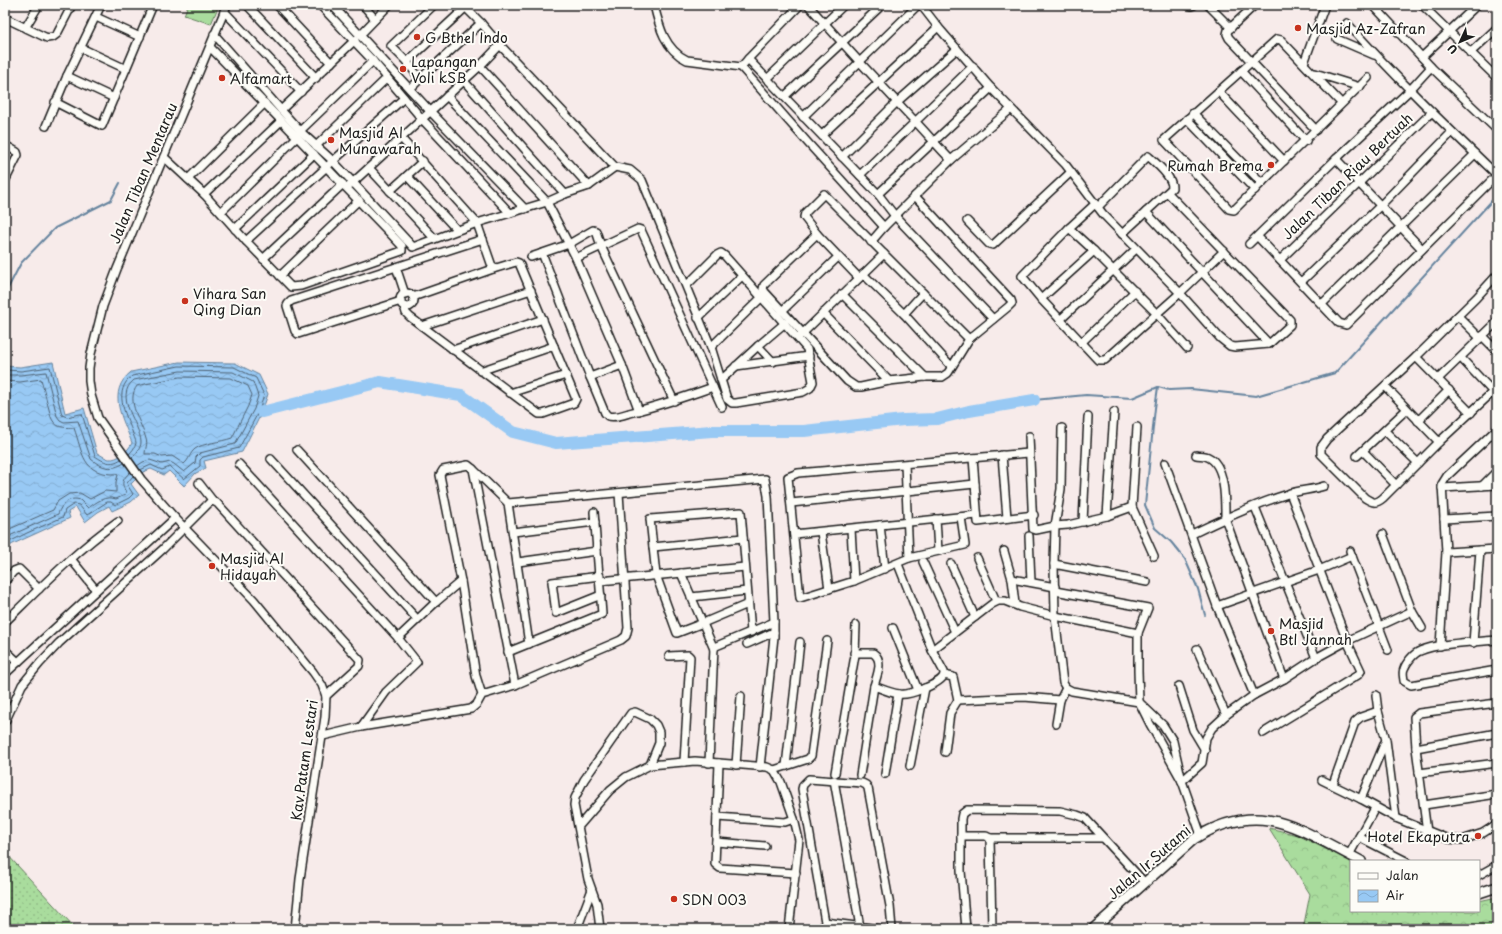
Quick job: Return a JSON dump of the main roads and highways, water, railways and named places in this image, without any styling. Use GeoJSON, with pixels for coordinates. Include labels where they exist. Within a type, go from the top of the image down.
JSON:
{"type":"FeatureCollection","features":[{"type":"Feature","properties":{"kind":"water"},"geometry":{"type":"Polygon","coordinates":[[[53,362],[65,413],[84,408],[97,453],[109,459],[116,458],[122,454],[132,443],[121,415],[118,397],[119,388],[123,380],[131,372],[179,362],[235,363],[259,375],[268,394],[262,412],[242,452],[204,461],[206,468],[196,473],[184,486],[169,471],[164,475],[151,469],[143,472],[131,484],[139,495],[131,502],[112,511],[109,506],[85,522],[76,507],[68,512],[70,518],[5,549],[5,366],[20,367],[53,362]]]}},
{"type":"Feature","properties":{"kind":"waterway"},"geometry":{"type":"LineString","coordinates":[[5,294],[21,263],[55,228],[111,200],[120,183]]}},
{"type":"Feature","properties":{"kind":"waterway"},"geometry":{"type":"LineString","coordinates":[[1034,400],[1086,395],[1132,398],[1158,387],[1169,390],[1191,389],[1256,396],[1335,373],[1497,195]]}},
{"type":"Feature","properties":{"kind":"waterway"},"geometry":{"type":"LineString","coordinates":[[262,412],[380,382],[461,395],[513,432],[556,443],[712,431],[804,431],[903,420],[937,419],[969,411],[1034,400]]}},
{"type":"Feature","properties":{"kind":"waterway"},"geometry":{"type":"LineString","coordinates":[[1158,387],[1145,505],[1155,528],[1171,542],[1185,559],[1198,589],[1205,615]]}},
{"type":"Feature","properties":{"kind":"place","name":"Masjid Az-Zafran"},"geometry":{"type":"Point","coordinates":[1298,28]}},
{"type":"Feature","properties":{"kind":"place","name":"G Bthel Indo"},"geometry":{"type":"Point","coordinates":[417,37]}},
{"type":"Feature","properties":{"kind":"place","name":"Lapangan Voli kSB"},"geometry":{"type":"Point","coordinates":[403,69]}},
{"type":"Feature","properties":{"kind":"place","name":"Alfamart"},"geometry":{"type":"Point","coordinates":[222,78]}},
{"type":"Feature","properties":{"kind":"place","name":"Masjid Al Munawarah"},"geometry":{"type":"Point","coordinates":[331,140]}},
{"type":"Feature","properties":{"kind":"place","name":"Rumah Brema"},"geometry":{"type":"Point","coordinates":[1271,165]}},
{"type":"Feature","properties":{"kind":"place","name":"Vihara San Qing Dian"},"geometry":{"type":"Point","coordinates":[185,301]}},
{"type":"Feature","properties":{"kind":"place","name":"Masjid Al Hidayah"},"geometry":{"type":"Point","coordinates":[212,566]}},
{"type":"Feature","properties":{"kind":"place","name":"Masjid Btl Jannah"},"geometry":{"type":"Point","coordinates":[1271,631]}},
{"type":"Feature","properties":{"kind":"place","name":"Hotel Ekaputra"},"geometry":{"type":"Point","coordinates":[1478,836]}},
{"type":"Feature","properties":{"kind":"place","name":"SDN 003"},"geometry":{"type":"Point","coordinates":[674,899]}}]}
